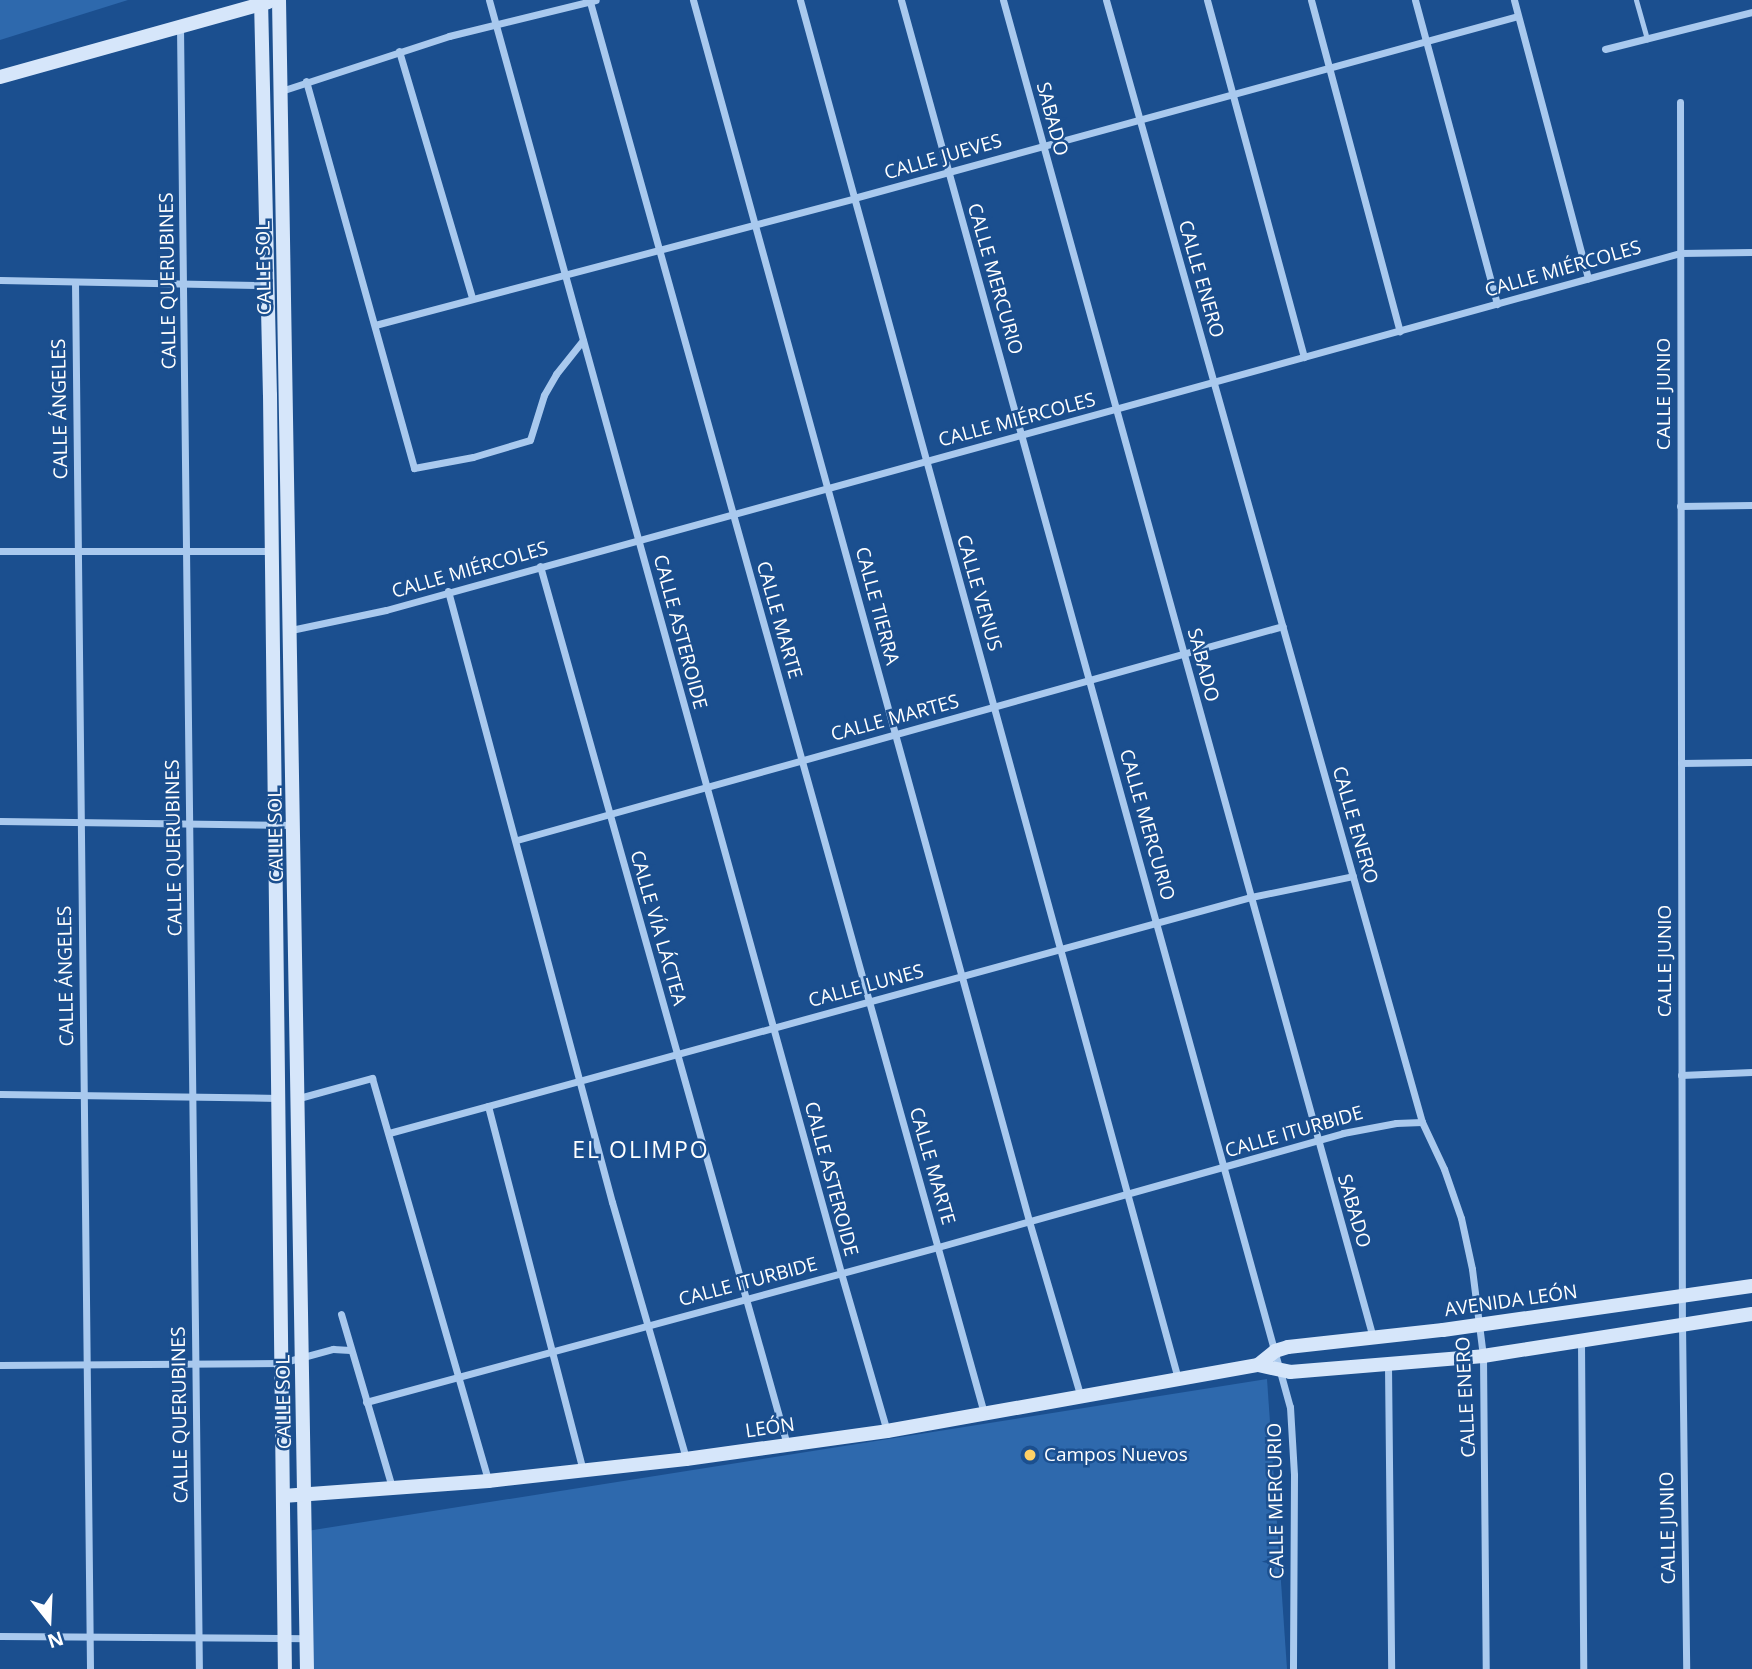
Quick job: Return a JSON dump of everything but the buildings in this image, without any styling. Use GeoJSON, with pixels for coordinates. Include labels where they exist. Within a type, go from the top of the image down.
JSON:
{"type":"FeatureCollection","features":[{"type":"Feature","properties":{"kind":"street"},"geometry":{"type":"LineString","coordinates":[[216,0],[216,17]]}},
{"type":"Feature","properties":{"kind":"street"},"geometry":{"type":"LineString","coordinates":[[0,77],[261,2],[278,0]]}},
{"type":"Feature","properties":{"kind":"street","name":"CALLE SOL"},"geometry":{"type":"LineString","coordinates":[[278,0],[295,825],[307,1669]]}},
{"type":"Feature","properties":{"kind":"street","name":"CALLE ASTEROIDE"},"geometry":{"type":"LineString","coordinates":[[489,0],[887,1431]]}},
{"type":"Feature","properties":{"kind":"street","name":"CALLE TIERRA"},"geometry":{"type":"LineString","coordinates":[[693,0],[961,976],[1081,1398]]}},
{"type":"Feature","properties":{"kind":"street","name":"CALLE VENUS"},"geometry":{"type":"LineString","coordinates":[[800,0],[1178,1379]]}},
{"type":"Feature","properties":{"kind":"street","name":"CALLE MERCURIO"},"geometry":{"type":"LineString","coordinates":[[901,0],[1226,1167],[1290,1407],[1293,1441],[1293,1669]]}},
{"type":"Feature","properties":{"kind":"street","name":"SABADO"},"geometry":{"type":"LineString","coordinates":[[1003,0],[1373,1338]]}},
{"type":"Feature","properties":{"kind":"street","name":"CALLE ENERO"},"geometry":{"type":"LineString","coordinates":[[1106,0],[1422,1122],[1444,1169],[1461,1218],[1472,1269],[1483,1356],[1486,1669]]}},
{"type":"Feature","properties":{"kind":"street"},"geometry":{"type":"LineString","coordinates":[[1207,0],[1304,357]]}},
{"type":"Feature","properties":{"kind":"street"},"geometry":{"type":"LineString","coordinates":[[1311,0],[1400,331]]}},
{"type":"Feature","properties":{"kind":"street"},"geometry":{"type":"LineString","coordinates":[[1415,0],[1497,304]]}},
{"type":"Feature","properties":{"kind":"street"},"geometry":{"type":"LineString","coordinates":[[1514,0],[1588,278]]}},
{"type":"Feature","properties":{"kind":"street"},"geometry":{"type":"LineString","coordinates":[[279,91],[399,51],[593,1]]}},
{"type":"Feature","properties":{"kind":"street","name":"CALLE MARTE"},"geometry":{"type":"LineString","coordinates":[[593,1],[659,249],[984,1415]]}},
{"type":"Feature","properties":{"kind":"street","name":"CALLE SOL"},"geometry":{"type":"LineString","coordinates":[[261,2],[275,825],[285,1669]]}},
{"type":"Feature","properties":{"kind":"street"},"geometry":{"type":"LineString","coordinates":[[1605,49],[1752,12]]}},
{"type":"Feature","properties":{"kind":"street","name":"CALLE JUEVES"},"geometry":{"type":"LineString","coordinates":[[375,325],[472,297],[854,198],[1518,16]]}},
{"type":"Feature","properties":{"kind":"street","name":"CALLE QUERUBINES"},"geometry":{"type":"LineString","coordinates":[[180,27],[199,1669]]}},
{"type":"Feature","properties":{"kind":"street"},"geometry":{"type":"LineString","coordinates":[[399,51],[472,297]]}},
{"type":"Feature","properties":{"kind":"street"},"geometry":{"type":"LineString","coordinates":[[306,81],[414,468],[473,457],[530,440],[544,395],[556,374],[583,340]]}},
{"type":"Feature","properties":{"kind":"street","name":"CALLE JUNIO"},"geometry":{"type":"LineString","coordinates":[[1680,102],[1681,1075],[1686,1669]]}},
{"type":"Feature","properties":{"kind":"street","name":"CALLE MIÉRCOLES"},"geometry":{"type":"LineString","coordinates":[[291,630],[365,616],[1680,253],[1752,252]]}},
{"type":"Feature","properties":{"kind":"street"},"geometry":{"type":"LineString","coordinates":[[0,280],[267,285]]}},
{"type":"Feature","properties":{"kind":"street","name":"CALLE ÁNGELES"},"geometry":{"type":"LineString","coordinates":[[75,282],[90,1669]]}},
{"type":"Feature","properties":{"kind":"street"},"geometry":{"type":"LineString","coordinates":[[1680,506],[1752,505]]}},
{"type":"Feature","properties":{"kind":"street"},"geometry":{"type":"LineString","coordinates":[[0,551],[271,551]]}},
{"type":"Feature","properties":{"kind":"street","name":"CALLE VÍA LÁCTEA"},"geometry":{"type":"LineString","coordinates":[[540,566],[788,1446]]}},
{"type":"Feature","properties":{"kind":"street"},"geometry":{"type":"LineString","coordinates":[[448,591],[479,717],[517,839],[579,1081],[686,1459]]}},
{"type":"Feature","properties":{"kind":"street","name":"CALLE MARTES"},"geometry":{"type":"LineString","coordinates":[[517,839],[1283,626]]}},
{"type":"Feature","properties":{"kind":"street"},"geometry":{"type":"LineString","coordinates":[[1681,763],[1752,762]]}},
{"type":"Feature","properties":{"kind":"street"},"geometry":{"type":"LineString","coordinates":[[0,821],[295,825]]}},
{"type":"Feature","properties":{"kind":"street","name":"CALLE LUNES"},"geometry":{"type":"LineString","coordinates":[[389,1133],[1251,897],[1353,876]]}},
{"type":"Feature","properties":{"kind":"street"},"geometry":{"type":"LineString","coordinates":[[1681,1075],[1752,1072]]}},
{"type":"Feature","properties":{"kind":"street"},"geometry":{"type":"LineString","coordinates":[[299,1098],[372,1078],[488,1480]]}},
{"type":"Feature","properties":{"kind":"street"},"geometry":{"type":"LineString","coordinates":[[0,1094],[278,1098]]}},
{"type":"Feature","properties":{"kind":"street"},"geometry":{"type":"LineString","coordinates":[[488,1106],[583,1471]]}},
{"type":"Feature","properties":{"kind":"street","name":"CALLE ITURBIDE"},"geometry":{"type":"LineString","coordinates":[[366,1402],[938,1247],[1369,1126],[1422,1122]]}},
{"type":"Feature","properties":{"kind":"street","name":"AVENIDA LEÓN"},"geometry":{"type":"LineString","coordinates":[[1275,1351],[1752,1286]]}},
{"type":"Feature","properties":{"kind":"street"},"geometry":{"type":"LineString","coordinates":[[341,1314],[392,1487]]}},
{"type":"Feature","properties":{"kind":"street"},"geometry":{"type":"LineString","coordinates":[[1280,1371],[1388,1366],[1483,1356],[1752,1314]]}},
{"type":"Feature","properties":{"kind":"street"},"geometry":{"type":"LineString","coordinates":[[1581,1342],[1583,1669]]}},
{"type":"Feature","properties":{"kind":"street"},"geometry":{"type":"LineString","coordinates":[[0,1365],[281,1363],[333,1349],[350,1350]]}},
{"type":"Feature","properties":{"kind":"street","name":"LEÓN"},"geometry":{"type":"LineString","coordinates":[[1258,1365],[1275,1351]]}},
{"type":"Feature","properties":{"kind":"street","name":"LEÓN"},"geometry":{"type":"LineString","coordinates":[[283,1496],[488,1480],[686,1459],[887,1431],[1258,1365],[1280,1371]]}},
{"type":"Feature","properties":{"kind":"street"},"geometry":{"type":"LineString","coordinates":[[1388,1366],[1391,1669]]}},
{"type":"Feature","properties":{"kind":"street"},"geometry":{"type":"LineString","coordinates":[[0,1636],[307,1639]]}},
{"type":"Feature","properties":{"kind":"lane"},"geometry":{"type":"LineString","coordinates":[[1636,0],[1647,39]]}},
{"type":"Feature","properties":{"kind":"shaded area"},"geometry":{"type":"Polygon","coordinates":[[[0,0],[128,0],[0,40],[0,0]]]}},
{"type":"Feature","properties":{"kind":"shaded area","name":"Campos Nuevos"},"geometry":{"type":"Polygon","coordinates":[[[1267,1379],[1287,1669],[313,1669],[307,1531],[1267,1379]]]}},
{"type":"Feature","properties":{"kind":"place","name":"Campos Nuevos"},"geometry":{"type":"Point","coordinates":[1030,1455]}},
{"type":"Feature","properties":{"kind":"district","name":"EL OLIMPO"},"geometry":{"type":"Point","coordinates":[641,1149]}}]}
